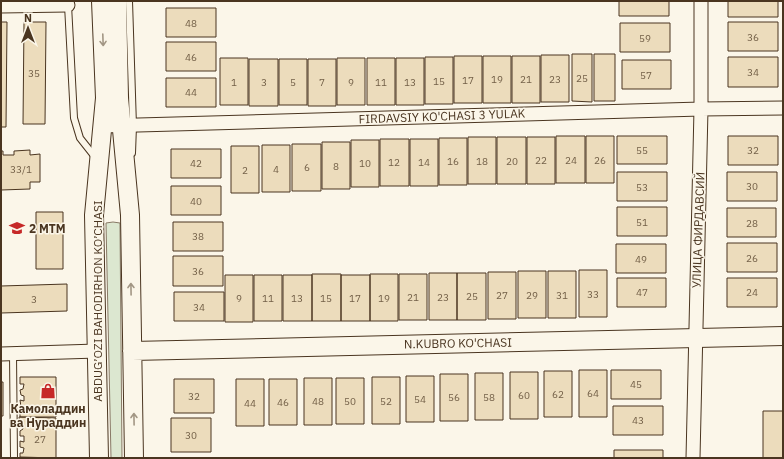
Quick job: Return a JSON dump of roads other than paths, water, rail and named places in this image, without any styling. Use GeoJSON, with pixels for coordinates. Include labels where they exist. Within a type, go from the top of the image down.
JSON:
{"type":"FeatureCollection","features":[{"type":"Feature","properties":{"kind":"main road","name":"ABDUG’OZI BAHODIRHON KO’CHASI"},"geometry":{"type":"LineString","coordinates":[[99,458],[94,215],[105,98],[101,1]]}},
{"type":"Feature","properties":{"kind":"main road"},"geometry":{"type":"LineString","coordinates":[[117,1],[120,98],[128,126],[134,458]]}},
{"type":"Feature","properties":{"kind":"main road","name":"N.KUBRO KO'CHASI"},"geometry":{"type":"LineString","coordinates":[[132,351],[783,336]]}},
{"type":"Feature","properties":{"kind":"street","name":"УЛИЦА ФИРДАВСИЙ"},"geometry":{"type":"LineString","coordinates":[[692,458],[701,108],[701,1]]}},
{"type":"Feature","properties":{"kind":"street"},"geometry":{"type":"LineString","coordinates":[[1,6],[68,3]]}},
{"type":"Feature","properties":{"kind":"street","name":"FIRDAVSIY KO'CHASI 3 YULAK"},"geometry":{"type":"LineString","coordinates":[[102,126],[701,108],[783,108]]}},
{"type":"Feature","properties":{"kind":"street"},"geometry":{"type":"LineString","coordinates":[[7,354],[97,351]]}},
{"type":"Feature","properties":{"kind":"lane"},"geometry":{"type":"LineString","coordinates":[[128,126],[129,1]]}},
{"type":"Feature","properties":{"kind":"lane"},"geometry":{"type":"LineString","coordinates":[[68,3],[74,118],[80,138],[99,160]]}},
{"type":"Feature","properties":{"kind":"lane"},"geometry":{"type":"LineString","coordinates":[[7,354],[14,458]]}},
{"type":"Feature","properties":{"kind":"place","name":"2 MTM"},"geometry":{"type":"Point","coordinates":[17,228]}},
{"type":"Feature","properties":{"kind":"place","name":"Камоладдин ва Нураддин"},"geometry":{"type":"Point","coordinates":[48,391]}}]}
